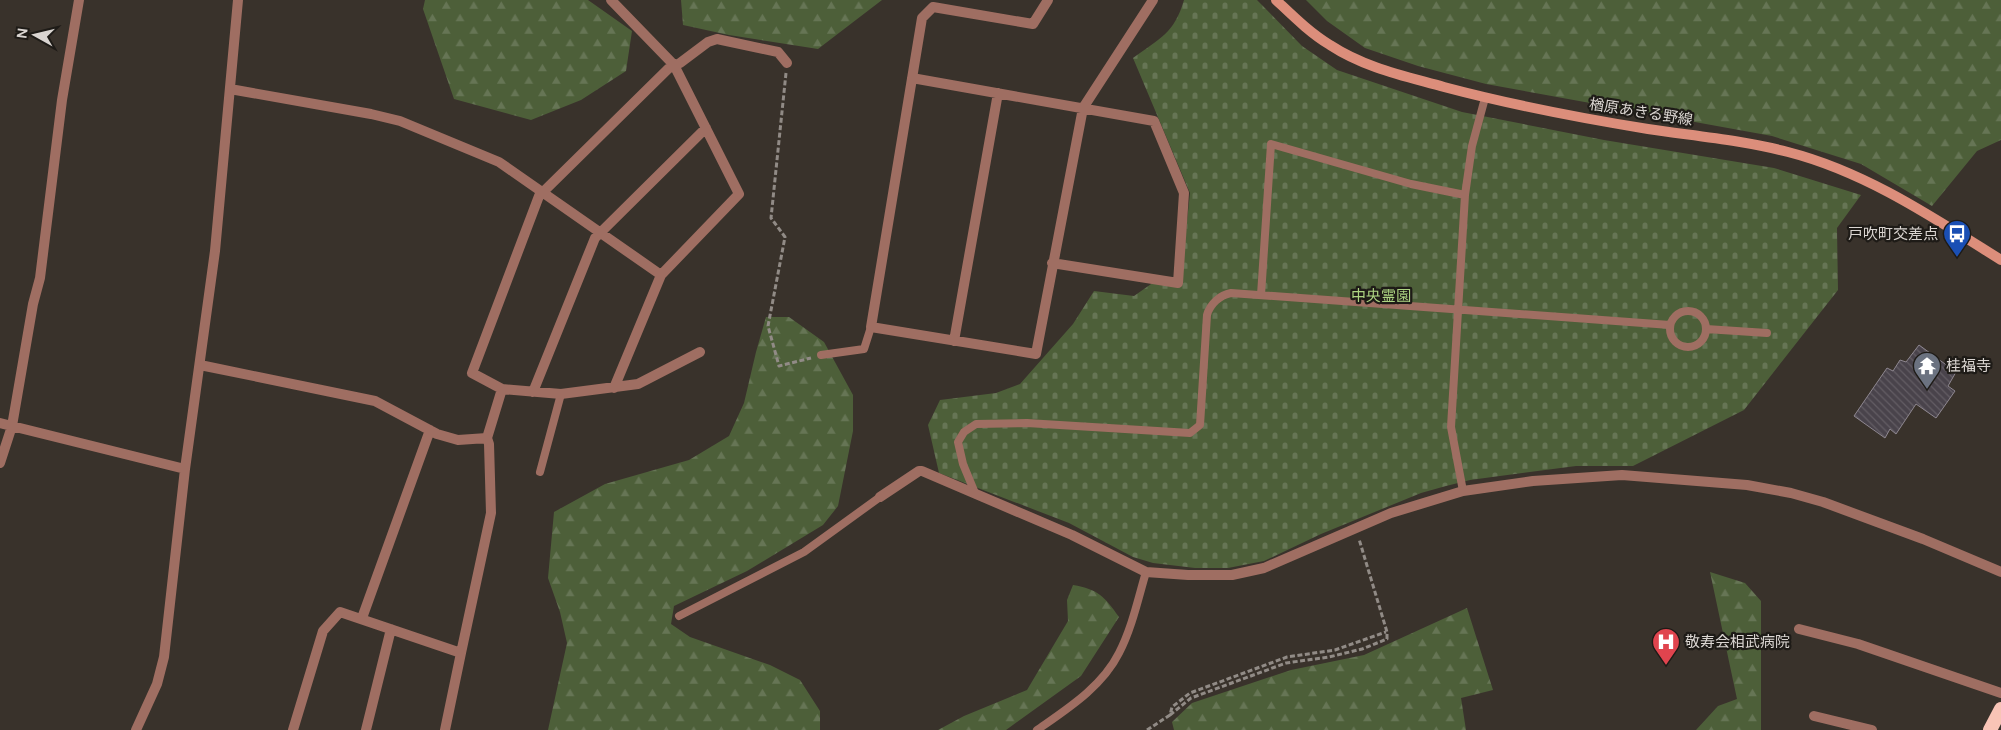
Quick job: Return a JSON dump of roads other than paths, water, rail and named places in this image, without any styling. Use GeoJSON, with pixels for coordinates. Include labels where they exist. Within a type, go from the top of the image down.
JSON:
{"type":"FeatureCollection","features":[{"type":"Feature","properties":{"kind":"highway"},"geometry":{"type":"LineString","coordinates":[[1990,730],[2001,709]]}},
{"type":"Feature","properties":{"kind":"main road","name":"楢原あきる野線"},"geometry":{"type":"LineString","coordinates":[[1276,0],[1299,22],[1331,46],[1357,60],[1388,72],[1486,98],[1604,122],[1758,145],[1790,152],[1855,176],[1890,193],[2001,260]]}},
{"type":"Feature","properties":{"kind":"street"},"geometry":{"type":"LineString","coordinates":[[0,464],[12,426],[33,304],[40,278],[62,100],[79,0]]}},
{"type":"Feature","properties":{"kind":"street"},"geometry":{"type":"LineString","coordinates":[[136,730],[157,684],[164,657],[185,469],[215,251],[238,0]]}},
{"type":"Feature","properties":{"kind":"street"},"geometry":{"type":"LineString","coordinates":[[611,0],[674,65],[739,194],[661,275],[614,388]]}},
{"type":"Feature","properties":{"kind":"street"},"geometry":{"type":"LineString","coordinates":[[1048,0],[1033,24],[932,6],[922,18],[871,327],[1036,354],[1083,108],[1153,0]]}},
{"type":"Feature","properties":{"kind":"street"},"geometry":{"type":"LineString","coordinates":[[700,352],[638,384],[562,394],[502,389],[472,373],[539,196],[543,192],[674,65],[680,63],[708,42],[717,39],[778,52],[787,63]]}},
{"type":"Feature","properties":{"kind":"street"},"geometry":{"type":"LineString","coordinates":[[912,78],[1154,121],[1184,193],[1178,283],[1052,263]]}},
{"type":"Feature","properties":{"kind":"street"},"geometry":{"type":"LineString","coordinates":[[230,89],[400,121],[499,162],[661,275]]}},
{"type":"Feature","properties":{"kind":"street"},"geometry":{"type":"LineString","coordinates":[[954,341],[998,94]]}},
{"type":"Feature","properties":{"kind":"street"},"geometry":{"type":"LineString","coordinates":[[533,392],[595,238],[706,128]]}},
{"type":"Feature","properties":{"kind":"street"},"geometry":{"type":"LineString","coordinates":[[200,364],[374,401],[430,430],[458,440],[487,438]]}},
{"type":"Feature","properties":{"kind":"street"},"geometry":{"type":"LineString","coordinates":[[445,730],[491,513],[489,444],[487,438],[502,389]]}},
{"type":"Feature","properties":{"kind":"street"},"geometry":{"type":"LineString","coordinates":[[0,423],[185,469]]}},
{"type":"Feature","properties":{"kind":"street"},"geometry":{"type":"LineString","coordinates":[[362,618],[430,430]]}},
{"type":"Feature","properties":{"kind":"street"},"geometry":{"type":"LineString","coordinates":[[880,497],[919,471],[1072,535],[1146,572],[1188,575],[1232,575],[1264,568],[1391,513],[1463,491],[1533,481],[1622,475],[1747,485],[1791,493],[1823,502],[1923,539],[2001,572]]}},
{"type":"Feature","properties":{"kind":"street"},"geometry":{"type":"LineString","coordinates":[[293,730],[323,631],[340,612],[461,652]]}},
{"type":"Feature","properties":{"kind":"street"},"geometry":{"type":"LineString","coordinates":[[366,730],[391,629]]}},
{"type":"Feature","properties":{"kind":"street"},"geometry":{"type":"LineString","coordinates":[[1799,629],[1858,644],[2001,693]]}},
{"type":"Feature","properties":{"kind":"street"},"geometry":{"type":"LineString","coordinates":[[1814,716],[1872,730]]}},
{"type":"Feature","properties":{"kind":"lane"},"geometry":{"type":"LineString","coordinates":[[1463,491],[1451,427],[1460,309],[1465,195],[1472,146],[1486,98]]}},
{"type":"Feature","properties":{"kind":"lane"},"geometry":{"type":"LineString","coordinates":[[1261,295],[1271,144],[1411,184],[1465,195]]}},
{"type":"Feature","properties":{"kind":"lane"},"geometry":{"type":"LineString","coordinates":[[975,493],[963,464],[958,442],[964,432],[976,424],[1027,423],[1190,434],[1200,425],[1208,310],[1218,299],[1226,294],[1670,325]]}},
{"type":"Feature","properties":{"kind":"lane"},"geometry":{"type":"LineString","coordinates":[[1691,310],[1702,317],[1706,329],[1700,343],[1691,347],[1684,347],[1678,344],[1672,337],[1670,325],[1676,314],[1691,310]]}},
{"type":"Feature","properties":{"kind":"lane"},"geometry":{"type":"LineString","coordinates":[[821,355],[864,349],[871,327]]}},
{"type":"Feature","properties":{"kind":"lane"},"geometry":{"type":"LineString","coordinates":[[1706,329],[1767,334]]}},
{"type":"Feature","properties":{"kind":"lane"},"geometry":{"type":"LineString","coordinates":[[540,472],[562,394]]}},
{"type":"Feature","properties":{"kind":"lane"},"geometry":{"type":"LineString","coordinates":[[679,616],[804,552],[880,497]]}},
{"type":"Feature","properties":{"kind":"lane"},"geometry":{"type":"LineString","coordinates":[[1038,730],[1077,701],[1101,678],[1119,654],[1130,627],[1146,572]]}},
{"type":"Feature","properties":{"kind":"place","name":"戸吹町交差点"},"geometry":{"type":"Point","coordinates":[1957,258]}},
{"type":"Feature","properties":{"kind":"place","name":"桂福寺"},"geometry":{"type":"Point","coordinates":[1927,390]}},
{"type":"Feature","properties":{"kind":"place","name":"敬寿会相武病院"},"geometry":{"type":"Point","coordinates":[1666,666]}},
{"type":"Feature","properties":{"kind":"park label","name":"中央霊園"},"geometry":{"type":"Point","coordinates":[1381,296]}}]}
